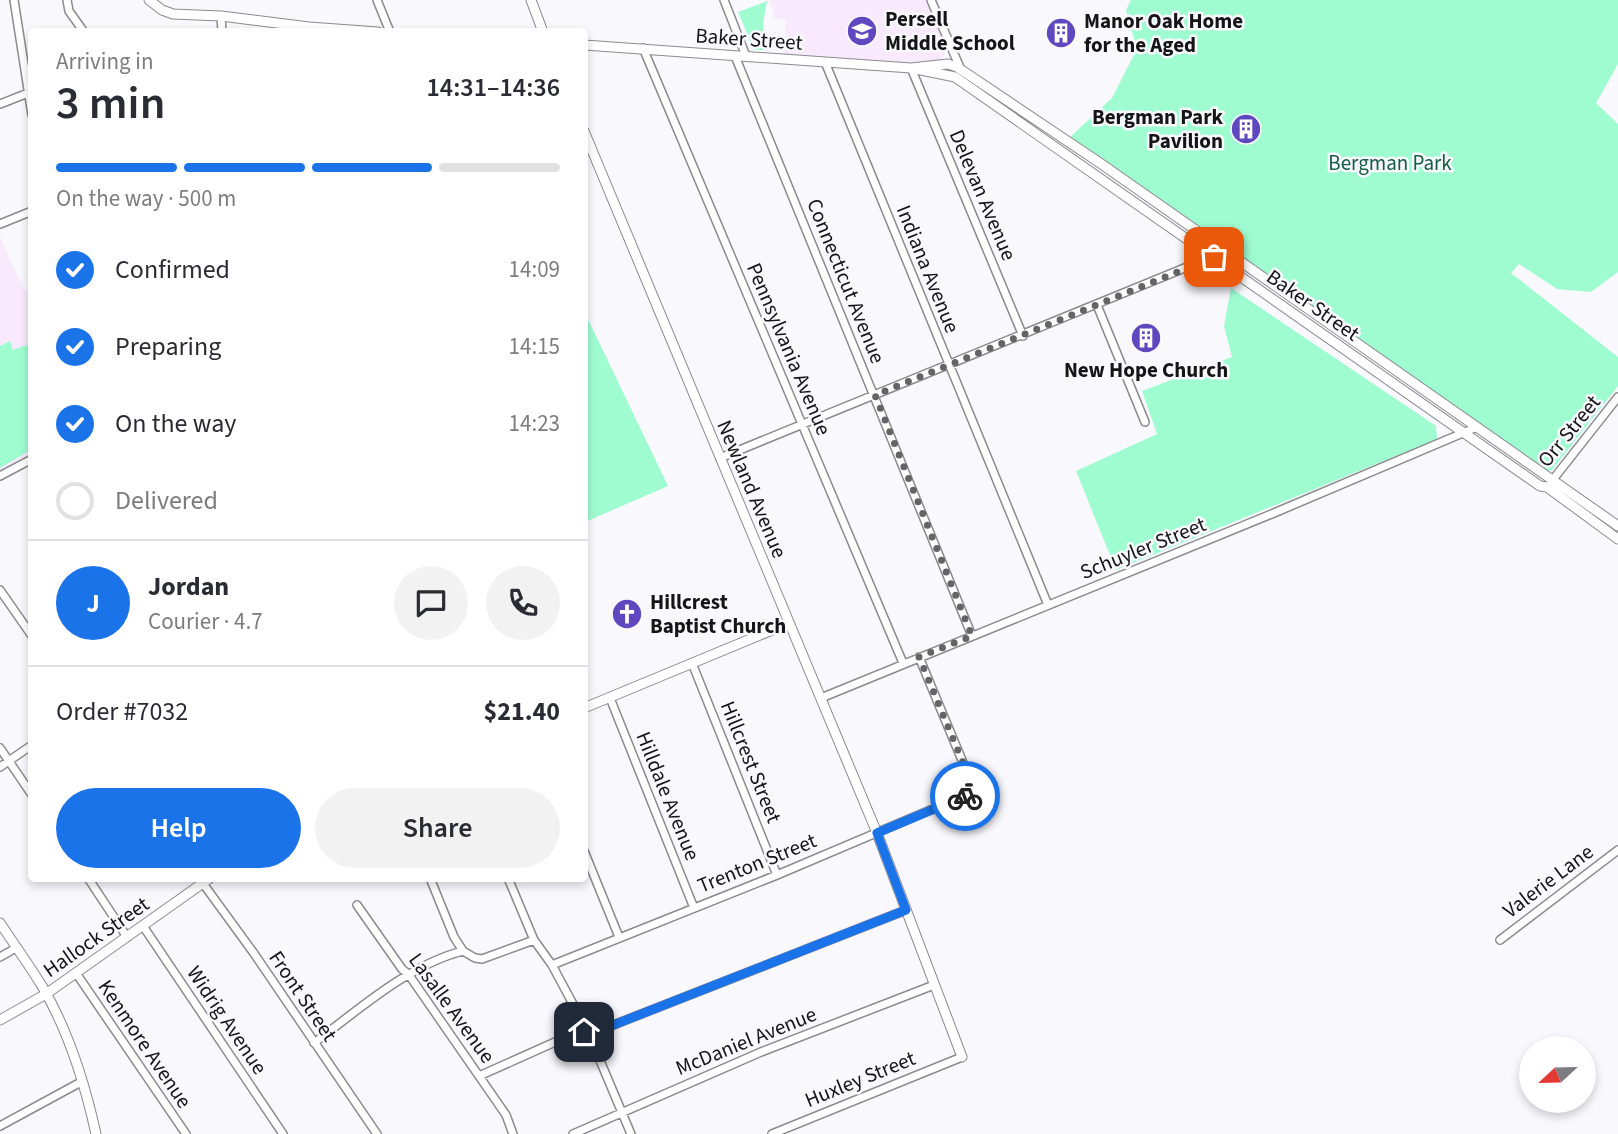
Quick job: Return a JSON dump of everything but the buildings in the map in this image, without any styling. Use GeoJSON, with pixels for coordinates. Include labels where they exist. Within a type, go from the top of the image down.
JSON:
{"type":"FeatureCollection","features":[{"type":"Feature","properties":{"kind":"street"},"geometry":{"type":"LineString","coordinates":[[0,104],[28,93],[14,0]]}},
{"type":"Feature","properties":{"kind":"street"},"geometry":{"type":"LineString","coordinates":[[67,0],[69,11],[81,28]]}},
{"type":"Feature","properties":{"kind":"street"},"geometry":{"type":"LineString","coordinates":[[149,0],[170,13],[221,16],[302,28]]}},
{"type":"Feature","properties":{"kind":"street"},"geometry":{"type":"LineString","coordinates":[[377,0],[388,28]]}},
{"type":"Feature","properties":{"kind":"street"},"geometry":{"type":"LineString","coordinates":[[531,0],[542,28]]}},
{"type":"Feature","properties":{"kind":"street"},"geometry":{"type":"LineString","coordinates":[[724,0],[746,56]]}},
{"type":"Feature","properties":{"kind":"street"},"geometry":{"type":"LineString","coordinates":[[931,0],[967,82],[977,92]]}},
{"type":"Feature","properties":{"kind":"street"},"geometry":{"type":"LineString","coordinates":[[221,16],[222,28]]}},
{"type":"Feature","properties":{"kind":"street","name":"Baker Street"},"geometry":{"type":"LineString","coordinates":[[588,45],[911,68],[948,64],[961,69],[1477,427],[1618,539]]}},
{"type":"Feature","properties":{"kind":"street"},"geometry":{"type":"LineString","coordinates":[[934,65],[945,57],[950,46]]}},
{"type":"Feature","properties":{"kind":"street","name":"Pennsylvania Avenue"},"geometry":{"type":"LineString","coordinates":[[643,48],[903,663]]}},
{"type":"Feature","properties":{"kind":"street","name":"Connecticut Avenue"},"geometry":{"type":"LineString","coordinates":[[735,56],[972,636]]}},
{"type":"Feature","properties":{"kind":"street","name":"Indiana Avenue"},"geometry":{"type":"LineString","coordinates":[[825,62],[1048,606]]}},
{"type":"Feature","properties":{"kind":"street","name":"Baker Street"},"geometry":{"type":"LineString","coordinates":[[911,68],[922,72],[948,74],[977,92],[1540,486],[1550,483],[1618,526]]}},
{"type":"Feature","properties":{"kind":"street","name":"Delevan Avenue"},"geometry":{"type":"LineString","coordinates":[[911,68],[1023,336]]}},
{"type":"Feature","properties":{"kind":"street","name":"Newland Avenue"},"geometry":{"type":"LineString","coordinates":[[588,141],[877,833],[962,1058]]}},
{"type":"Feature","properties":{"kind":"street"},"geometry":{"type":"LineString","coordinates":[[0,224],[28,213]]}},
{"type":"Feature","properties":{"kind":"street"},"geometry":{"type":"LineString","coordinates":[[720,458],[1226,251]]}},
{"type":"Feature","properties":{"kind":"street"},"geometry":{"type":"LineString","coordinates":[[1097,305],[1145,422]]}},
{"type":"Feature","properties":{"kind":"street","name":"Orr Street"},"geometry":{"type":"LineString","coordinates":[[1550,483],[1618,397]]}},
{"type":"Feature","properties":{"kind":"street","name":"Schuyler Street"},"geometry":{"type":"LineString","coordinates":[[821,698],[1477,427]]}},
{"type":"Feature","properties":{"kind":"street"},"geometry":{"type":"LineString","coordinates":[[0,477],[28,461]]}},
{"type":"Feature","properties":{"kind":"street"},"geometry":{"type":"LineString","coordinates":[[0,590],[28,630]]}},
{"type":"Feature","properties":{"kind":"street"},"geometry":{"type":"LineString","coordinates":[[588,706],[789,623]]}},
{"type":"Feature","properties":{"kind":"street","name":"Trenton Street"},"geometry":{"type":"LineString","coordinates":[[552,965],[777,875],[968,794],[969,777],[919,657]]}},
{"type":"Feature","properties":{"kind":"street","name":"Hillcrest Street"},"geometry":{"type":"LineString","coordinates":[[692,663],[777,875]]}},
{"type":"Feature","properties":{"kind":"street","name":"Hilldale Avenue"},"geometry":{"type":"LineString","coordinates":[[610,698],[694,908]]}},
{"type":"Feature","properties":{"kind":"street"},"geometry":{"type":"LineString","coordinates":[[0,748],[28,789]]}},
{"type":"Feature","properties":{"kind":"street"},"geometry":{"type":"LineString","coordinates":[[0,767],[28,748]]}},
{"type":"Feature","properties":{"kind":"street","name":"Valerie Lane"},"geometry":{"type":"LineString","coordinates":[[1500,940],[1618,850]]}},
{"type":"Feature","properties":{"kind":"street"},"geometry":{"type":"LineString","coordinates":[[588,861],[619,937]]}},
{"type":"Feature","properties":{"kind":"street"},"geometry":{"type":"LineString","coordinates":[[91,882],[127,937]]}},
{"type":"Feature","properties":{"kind":"street","name":"Hallock Street"},"geometry":{"type":"LineString","coordinates":[[0,1020],[46,994],[201,882]]}},
{"type":"Feature","properties":{"kind":"street","name":"Front Street"},"geometry":{"type":"LineString","coordinates":[[205,882],[377,1134]]}},
{"type":"Feature","properties":{"kind":"street"},"geometry":{"type":"LineString","coordinates":[[432,882],[454,937],[463,951],[475,958],[482,959],[534,940]]}},
{"type":"Feature","properties":{"kind":"street"},"geometry":{"type":"LineString","coordinates":[[510,882],[534,940],[552,965],[588,1032],[632,1134]]}},
{"type":"Feature","properties":{"kind":"street","name":"Lasalle Avenue"},"geometry":{"type":"LineString","coordinates":[[357,905],[506,1115],[513,1134]]}},
{"type":"Feature","properties":{"kind":"street"},"geometry":{"type":"LineString","coordinates":[[479,1076],[573,1034],[608,1027],[906,910]]}},
{"type":"Feature","properties":{"kind":"street"},"geometry":{"type":"LineString","coordinates":[[0,923],[46,994],[81,1082],[96,1134]]}},
{"type":"Feature","properties":{"kind":"street","name":"Widrig Avenue"},"geometry":{"type":"LineString","coordinates":[[143,926],[283,1134]]}},
{"type":"Feature","properties":{"kind":"street"},"geometry":{"type":"LineString","coordinates":[[0,957],[16,948]]}},
{"type":"Feature","properties":{"kind":"street"},"geometry":{"type":"LineString","coordinates":[[314,1043],[409,975],[445,955],[463,951]]}},
{"type":"Feature","properties":{"kind":"street","name":"Kenmore Avenue"},"geometry":{"type":"LineString","coordinates":[[76,973],[186,1134]]}},
{"type":"Feature","properties":{"kind":"street","name":"McDaniel Avenue"},"geometry":{"type":"LineString","coordinates":[[573,1134],[761,1052],[934,985]]}},
{"type":"Feature","properties":{"kind":"street","name":"Huxley Street"},"geometry":{"type":"LineString","coordinates":[[772,1134],[962,1058]]}},
{"type":"Feature","properties":{"kind":"street"},"geometry":{"type":"LineString","coordinates":[[0,1126],[81,1082]]}},
{"type":"Feature","properties":{"kind":"shaded area","name":"Persell Middle School"},"geometry":{"type":"Polygon","coordinates":[[[769,0],[926,0],[944,43],[945,53],[941,60],[931,65],[784,55],[786,20],[773,18],[774,12],[769,0]]]}},
{"type":"Feature","properties":{"kind":"shaded area"},"geometry":{"type":"Polygon","coordinates":[[[0,237],[23,288],[28,291],[28,456],[0,472],[0,237]]]}},
{"type":"Feature","properties":{"kind":"green space","name":"Bergman Park"},"geometry":{"type":"Polygon","coordinates":[[[1131,0],[1618,0],[1618,64],[1596,103],[1618,124],[1618,272],[1591,292],[1557,289],[1519,264],[1511,273],[1618,357],[1618,386],[1552,470],[1545,472],[1068,139],[1112,98],[1137,49],[1126,10],[1131,0]]]}},
{"type":"Feature","properties":{"kind":"green space"},"geometry":{"type":"Polygon","coordinates":[[[767,1],[763,24],[765,50],[754,50],[738,12],[767,1]]]}},
{"type":"Feature","properties":{"kind":"green space"},"geometry":{"type":"Polygon","coordinates":[[[1231,288],[1436,426],[1437,439],[1116,570],[1076,471],[1157,434],[1142,391],[1232,357],[1224,326],[1231,288]]]}},
{"type":"Feature","properties":{"kind":"green space"},"geometry":{"type":"Polygon","coordinates":[[[588,319],[668,486],[588,521],[588,319]]]}},
{"type":"Feature","properties":{"kind":"green space"},"geometry":{"type":"Polygon","coordinates":[[[10,341],[13,350],[27,345],[28,348],[28,452],[0,468],[0,346],[10,341]]]}},
{"type":"Feature","properties":{"kind":"way so far"},"geometry":{"type":"LineString","coordinates":[[965,796],[971,788],[969,777],[919,657],[972,636],[875,395],[1214,257]]}},
{"type":"Feature","properties":{"kind":"place","name":"Persell Middle School"},"geometry":{"type":"Point","coordinates":[862,31]}},
{"type":"Feature","properties":{"kind":"place","name":"Manor Oak Home for the Aged"},"geometry":{"type":"Point","coordinates":[1061,33]}},
{"type":"Feature","properties":{"kind":"place","name":"Bergman Park Pavilion"},"geometry":{"type":"Point","coordinates":[1246,129]}},
{"type":"Feature","properties":{"kind":"place","name":"New Hope Church"},"geometry":{"type":"Point","coordinates":[1146,338]}},
{"type":"Feature","properties":{"kind":"place","name":"Hillcrest Baptist Church"},"geometry":{"type":"Point","coordinates":[627,614]}},
{"type":"Feature","properties":{"kind":"route"},"geometry":{"type":"LineString","coordinates":[[584,1032],[598,1031],[906,910],[877,833],[965,796]]}}]}
